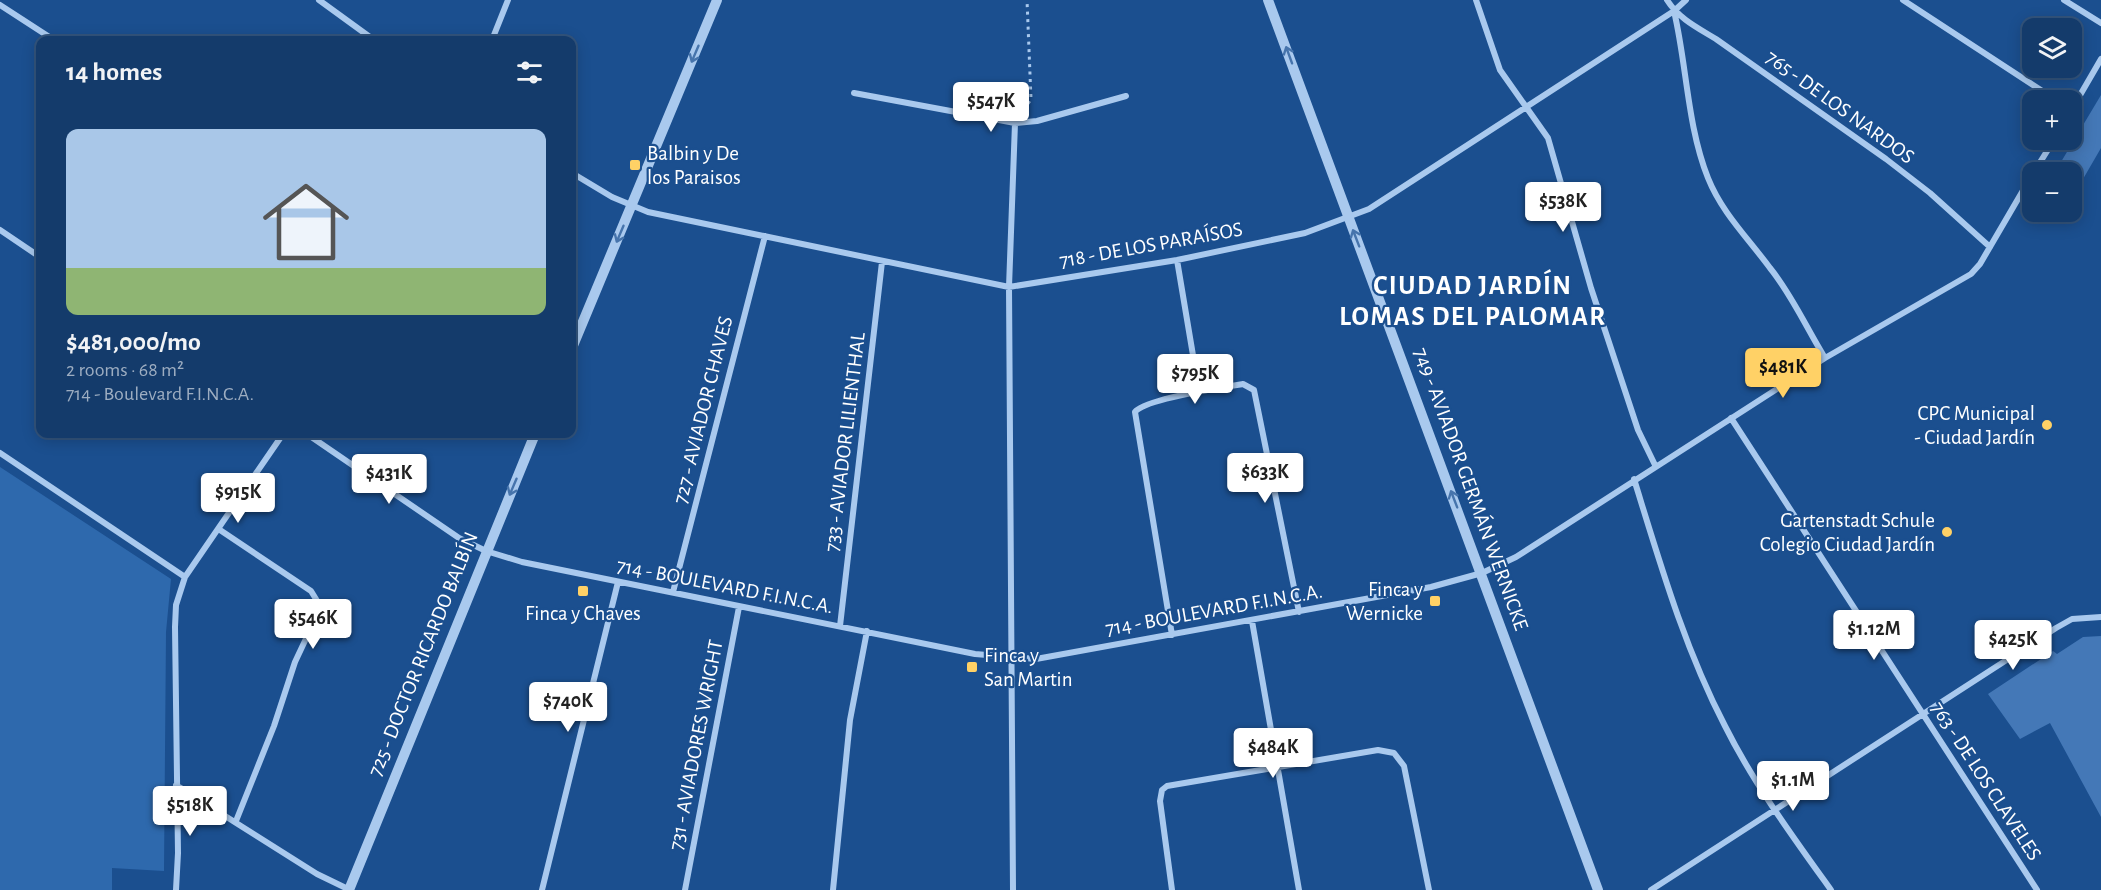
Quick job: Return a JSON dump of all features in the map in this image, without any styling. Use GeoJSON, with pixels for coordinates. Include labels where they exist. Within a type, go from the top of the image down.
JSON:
{"type":"FeatureCollection","features":[{"type":"Feature","properties":{"kind":"street"},"geometry":{"type":"LineString","coordinates":[[9,0],[1,5],[48,36]]}},
{"type":"Feature","properties":{"kind":"street"},"geometry":{"type":"LineString","coordinates":[[319,0],[368,36]]}},
{"type":"Feature","properties":{"kind":"street"},"geometry":{"type":"LineString","coordinates":[[494,36],[508,0]]}},
{"type":"Feature","properties":{"kind":"street"},"geometry":{"type":"LineString","coordinates":[[576,339],[717,0]]}},
{"type":"Feature","properties":{"kind":"street","name":"749 - AVIADOR GERMÁN WERNICKE"},"geometry":{"type":"LineString","coordinates":[[1268,0],[1598,890]]}},
{"type":"Feature","properties":{"kind":"street"},"geometry":{"type":"LineString","coordinates":[[1476,0],[1500,70],[1540,125],[1553,152],[1591,288],[1638,430],[1655,465]]}},
{"type":"Feature","properties":{"kind":"street","name":"765 - DE LOS NARDOS"},"geometry":{"type":"LineString","coordinates":[[1667,0],[1674,11],[1886,159],[1930,193],[1990,247]]}},
{"type":"Feature","properties":{"kind":"street","name":"718 - DE LOS PARAÍSOS"},"geometry":{"type":"LineString","coordinates":[[576,175],[632,206],[668,218],[1009,287],[1177,260],[1305,232],[1349,218],[1396,193],[1524,106],[1674,11],[1686,0]]}},
{"type":"Feature","properties":{"kind":"street"},"geometry":{"type":"LineString","coordinates":[[1903,0],[2041,90]]}},
{"type":"Feature","properties":{"kind":"street"},"geometry":{"type":"LineString","coordinates":[[2064,0],[2101,23]]}},
{"type":"Feature","properties":{"kind":"street"},"geometry":{"type":"LineString","coordinates":[[1674,11],[1683,48],[1694,131],[1708,180],[1724,210],[1771,268],[1825,358]]}},
{"type":"Feature","properties":{"kind":"street"},"geometry":{"type":"LineString","coordinates":[[2082,92],[2101,59]]}},
{"type":"Feature","properties":{"kind":"street"},"geometry":{"type":"LineString","coordinates":[[854,93],[1015,123],[1037,121],[1126,96]]}},
{"type":"Feature","properties":{"kind":"street"},"geometry":{"type":"LineString","coordinates":[[1013,890],[1009,287],[1015,123]]}},
{"type":"Feature","properties":{"kind":"street","name":"714 - BOULEVARD F.I.N.C.A."},"geometry":{"type":"LineString","coordinates":[[313,438],[459,538],[486,551],[522,562],[975,654],[1036,659],[1431,587],[1482,573],[1515,557],[1825,358],[1958,282],[1980,264],[2022,193]]}},
{"type":"Feature","properties":{"kind":"street"},"geometry":{"type":"LineString","coordinates":[[0,230],[36,254]]}},
{"type":"Feature","properties":{"kind":"street","name":"727 - AVIADOR CHAVES"},"geometry":{"type":"LineString","coordinates":[[673,592],[765,237]]}},
{"type":"Feature","properties":{"kind":"street"},"geometry":{"type":"LineString","coordinates":[[1177,260],[1199,392]]}},
{"type":"Feature","properties":{"kind":"street","name":"733 - AVIADOR LILIENTHAL"},"geometry":{"type":"LineString","coordinates":[[840,626],[882,262]]}},
{"type":"Feature","properties":{"kind":"street"},"geometry":{"type":"LineString","coordinates":[[1172,635],[1135,415],[1137,409],[1199,392],[1243,384],[1252,387],[1299,612]]}},
{"type":"Feature","properties":{"kind":"street","name":"763 - DE LOS CLAVELES"},"geometry":{"type":"LineString","coordinates":[[1731,418],[2037,890]]}},
{"type":"Feature","properties":{"kind":"street"},"geometry":{"type":"LineString","coordinates":[[177,890],[176,605],[185,578],[220,530],[280,438]]}},
{"type":"Feature","properties":{"kind":"street","name":"725 - DOCTOR RICARDO BALBÍN"},"geometry":{"type":"LineString","coordinates":[[349,890],[486,551],[534,438]]}},
{"type":"Feature","properties":{"kind":"street"},"geometry":{"type":"LineString","coordinates":[[0,453],[185,578]]}},
{"type":"Feature","properties":{"kind":"street"},"geometry":{"type":"LineString","coordinates":[[1634,479],[1692,655],[1725,727],[1774,810],[1831,890]]}},
{"type":"Feature","properties":{"kind":"street"},"geometry":{"type":"LineString","coordinates":[[220,530],[311,591],[319,604],[316,618],[295,662],[274,726],[236,821]]}},
{"type":"Feature","properties":{"kind":"street"},"geometry":{"type":"LineString","coordinates":[[542,890],[618,582]]}},
{"type":"Feature","properties":{"kind":"street","name":"731 - AVIADORES WRIGHT"},"geometry":{"type":"LineString","coordinates":[[685,890],[739,607]]}},
{"type":"Feature","properties":{"kind":"street"},"geometry":{"type":"LineString","coordinates":[[1651,890],[2064,623],[2084,617],[2101,617]]}},
{"type":"Feature","properties":{"kind":"street"},"geometry":{"type":"LineString","coordinates":[[1252,621],[1299,890]]}},
{"type":"Feature","properties":{"kind":"street"},"geometry":{"type":"LineString","coordinates":[[832,890],[850,720],[867,631]]}},
{"type":"Feature","properties":{"kind":"street"},"geometry":{"type":"LineString","coordinates":[[1172,890],[1160,801],[1162,790],[1173,784],[1378,750],[1394,753],[1404,766],[1429,890]]}},
{"type":"Feature","properties":{"kind":"street"},"geometry":{"type":"LineString","coordinates":[[176,785],[317,874],[349,890]]}},
{"type":"Feature","properties":{"kind":"path"},"geometry":{"type":"LineString","coordinates":[[1015,123],[1031,99],[1028,0]]}},
{"type":"Feature","properties":{"kind":"shaded area"},"geometry":{"type":"Polygon","coordinates":[[[0,467],[171,579],[166,632],[164,871],[112,868],[112,890],[0,890],[0,467]]]}},
{"type":"Feature","properties":{"kind":"building"},"geometry":{"type":"Polygon","coordinates":[[[2101,95],[2101,148],[2082,181],[2082,162],[2061,162],[2068,150],[2082,150],[2082,127],[2101,95]]]}},
{"type":"Feature","properties":{"kind":"building"},"geometry":{"type":"Polygon","coordinates":[[[2101,636],[2101,817],[2050,723],[2020,739],[1988,694],[2053,651],[2057,654],[2083,637],[2101,636]]]}},
{"type":"Feature","properties":{"kind":"place","name":"Balbin y De los Paraisos"},"geometry":{"type":"Point","coordinates":[635,165]}},
{"type":"Feature","properties":{"kind":"place","name":"CPC Municipal - Ciudad Jardín"},"geometry":{"type":"Point","coordinates":[2047,425]}},
{"type":"Feature","properties":{"kind":"place","name":"Gartenstadt Schule Colegio Ciudad Jardín"},"geometry":{"type":"Point","coordinates":[1947,532]}},
{"type":"Feature","properties":{"kind":"place","name":"Finca y Chaves"},"geometry":{"type":"Point","coordinates":[583,591]}},
{"type":"Feature","properties":{"kind":"place","name":"Finca y Wernicke"},"geometry":{"type":"Point","coordinates":[1435,601]}},
{"type":"Feature","properties":{"kind":"place","name":"Finca y San Martin"},"geometry":{"type":"Point","coordinates":[972,667]}},
{"type":"Feature","properties":{"kind":"district","name":"CIUDAD JARDÍN LOMAS DEL PALOMAR"},"geometry":{"type":"Point","coordinates":[1473,300]}}]}
